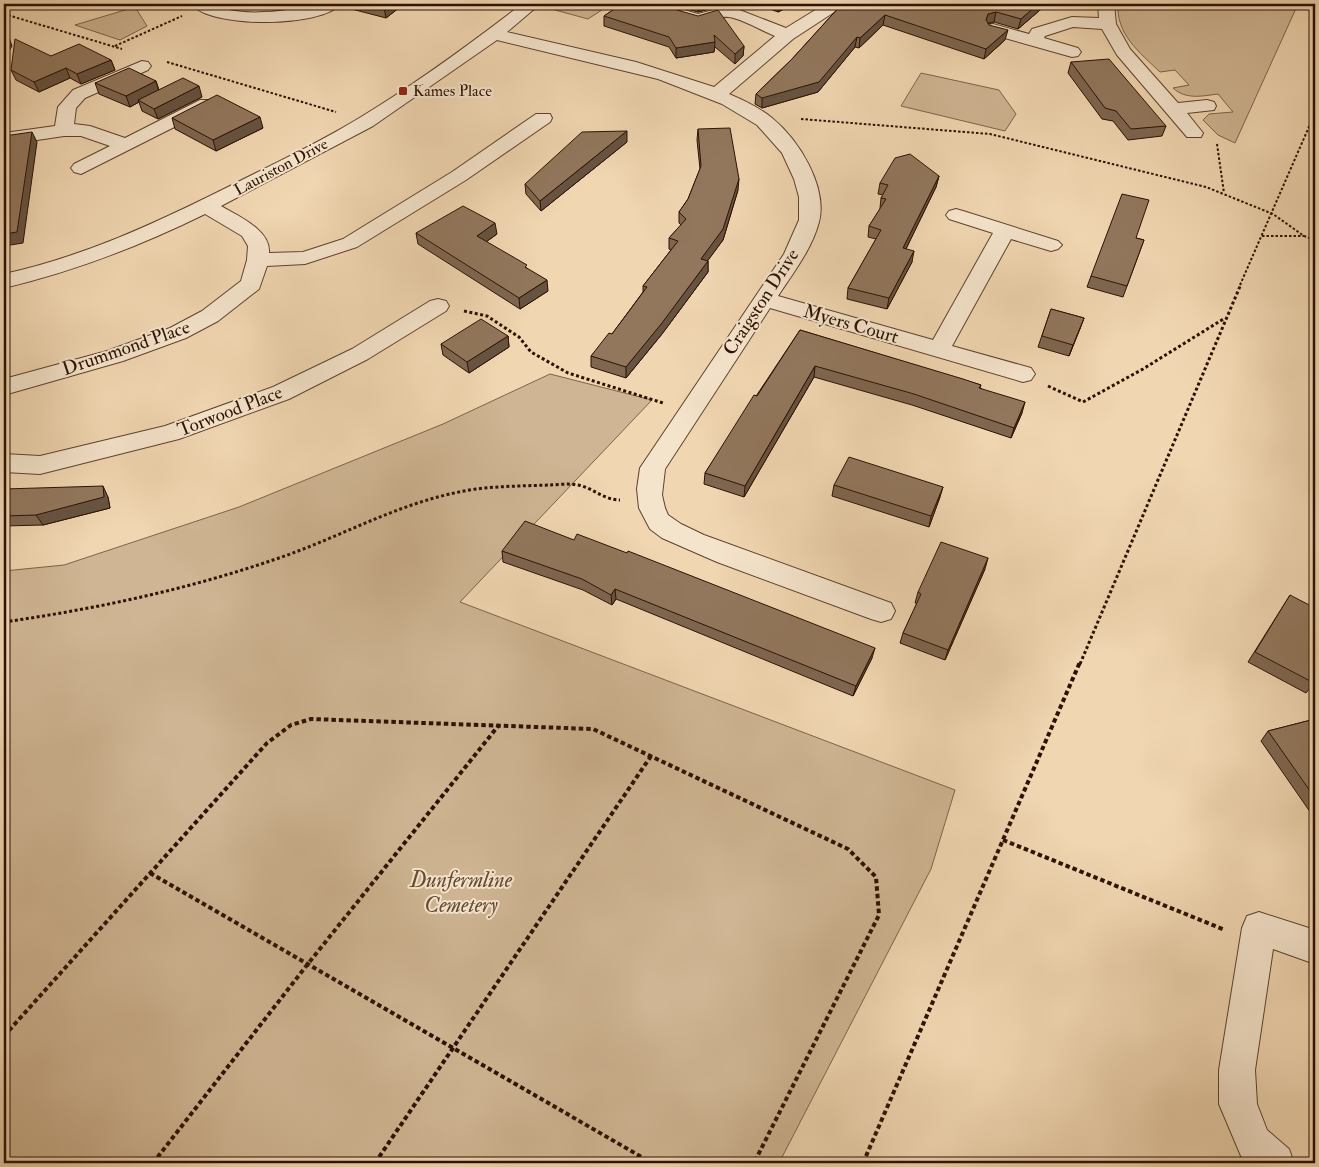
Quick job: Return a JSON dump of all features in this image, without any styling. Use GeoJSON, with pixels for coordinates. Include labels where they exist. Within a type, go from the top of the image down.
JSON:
{"type":"FeatureCollection","features":[{"type":"Feature","properties":{"kind":"street"},"geometry":{"type":"LineString","coordinates":[[202,5],[231,16],[257,18],[280,17],[332,4]]}},
{"type":"Feature","properties":{"kind":"street","name":"Lauriston Drive"},"geometry":{"type":"LineString","coordinates":[[4,281],[77,262],[146,236],[207,206],[365,122],[456,63],[532,4]]}},
{"type":"Feature","properties":{"kind":"street"},"geometry":{"type":"LineString","coordinates":[[716,95],[787,35],[836,4]]}},
{"type":"Feature","properties":{"kind":"street"},"geometry":{"type":"LineString","coordinates":[[1106,4],[1108,24],[1123,51],[1194,133]]}},
{"type":"Feature","properties":{"kind":"street"},"geometry":{"type":"LineString","coordinates":[[672,12],[698,19],[729,8],[787,35]]}},
{"type":"Feature","properties":{"kind":"street"},"geometry":{"type":"LineString","coordinates":[[1034,41],[1038,33],[1072,22],[1108,24]]}},
{"type":"Feature","properties":{"kind":"street"},"geometry":{"type":"LineString","coordinates":[[993,29],[1072,52]]}},
{"type":"Feature","properties":{"kind":"street","name":"Craigston Drive"},"geometry":{"type":"LineString","coordinates":[[494,34],[670,77],[716,95],[758,116],[778,134],[794,158],[808,187],[810,216],[795,254],[653,468],[648,497]]}},
{"type":"Feature","properties":{"kind":"street"},"geometry":{"type":"LineString","coordinates":[[64,130],[67,106],[79,94],[142,66]]}},
{"type":"Feature","properties":{"kind":"street"},"geometry":{"type":"LineString","coordinates":[[81,168],[218,98]]}},
{"type":"Feature","properties":{"kind":"street"},"geometry":{"type":"LineString","coordinates":[[1174,109],[1207,106]]}},
{"type":"Feature","properties":{"kind":"street"},"geometry":{"type":"LineString","coordinates":[[258,260],[305,258],[350,243],[460,176],[543,118]]}},
{"type":"Feature","properties":{"kind":"street"},"geometry":{"type":"LineString","coordinates":[[4,139],[64,130],[83,130],[127,145]]}},
{"type":"Feature","properties":{"kind":"street","name":"Drummond Place"},"geometry":{"type":"LineString","coordinates":[[4,387],[115,356],[178,333],[210,316],[251,284],[258,260],[259,246],[249,232],[207,206]]}},
{"type":"Feature","properties":{"kind":"street"},"geometry":{"type":"LineString","coordinates":[[956,215],[1051,245]]}},
{"type":"Feature","properties":{"kind":"street"},"geometry":{"type":"LineString","coordinates":[[938,349],[1005,231]]}},
{"type":"Feature","properties":{"kind":"street","name":"Myers Court"},"geometry":{"type":"LineString","coordinates":[[764,299],[1023,374]]}},
{"type":"Feature","properties":{"kind":"street","name":"Torwood Place"},"geometry":{"type":"LineString","coordinates":[[4,463],[40,466],[170,433],[281,393],[360,354],[438,306]]}},
{"type":"Feature","properties":{"kind":"street"},"geometry":{"type":"LineString","coordinates":[[648,497],[660,523],[690,540],[881,611]]}},
{"type":"Feature","properties":{"kind":"street"},"geometry":{"type":"LineString","coordinates":[[1275,1163],[1254,1143],[1238,1104],[1237,1070],[1259,928],[1315,946]]}},
{"type":"Feature","properties":{"kind":"path"},"geometry":{"type":"LineString","coordinates":[[114,46],[202,5]]}},
{"type":"Feature","properties":{"kind":"path"},"geometry":{"type":"LineString","coordinates":[[4,14],[130,51]]}},
{"type":"Feature","properties":{"kind":"path"},"geometry":{"type":"LineString","coordinates":[[165,61],[321,106],[365,122]]}},
{"type":"Feature","properties":{"kind":"path"},"geometry":{"type":"LineString","coordinates":[[863,1163],[1225,318],[1273,214],[1315,113]]}},
{"type":"Feature","properties":{"kind":"path"},"geometry":{"type":"LineString","coordinates":[[758,116],[990,134],[1224,193],[1273,214],[1304,236],[1315,240]]}},
{"type":"Feature","properties":{"kind":"path"},"geometry":{"type":"LineString","coordinates":[[1194,133],[1217,144],[1224,193]]}},
{"type":"Feature","properties":{"kind":"path"},"geometry":{"type":"LineString","coordinates":[[1262,236],[1304,236]]}},
{"type":"Feature","properties":{"kind":"path"},"geometry":{"type":"LineString","coordinates":[[438,306],[487,316],[519,337],[531,352],[568,372],[690,412]]}},
{"type":"Feature","properties":{"kind":"path"},"geometry":{"type":"LineString","coordinates":[[1023,374],[1083,402],[1143,369],[1225,318]]}},
{"type":"Feature","properties":{"kind":"path"},"geometry":{"type":"LineString","coordinates":[[4,622],[61,615],[167,592],[275,560],[382,515],[442,496],[494,486],[578,485],[595,491],[611,501],[648,497]]}},
{"type":"Feature","properties":{"kind":"path"},"geometry":{"type":"LineString","coordinates":[[4,1036],[267,742],[291,725],[311,719],[593,728],[848,849],[876,876],[879,915],[754,1163]]}},
{"type":"Feature","properties":{"kind":"path"},"geometry":{"type":"LineString","coordinates":[[153,1163],[307,964],[499,725]]}},
{"type":"Feature","properties":{"kind":"path"},"geometry":{"type":"LineString","coordinates":[[375,1163],[651,756]]}},
{"type":"Feature","properties":{"kind":"path"},"geometry":{"type":"LineString","coordinates":[[1003,840],[1257,943]]}},
{"type":"Feature","properties":{"kind":"path"},"geometry":{"type":"LineString","coordinates":[[150,873],[652,1163]]}},
{"type":"Feature","properties":{"kind":"green space"},"geometry":{"type":"Polygon","coordinates":[[[548,4],[611,4],[588,19],[544,7],[548,4]]]}},
{"type":"Feature","properties":{"kind":"green space"},"geometry":{"type":"Polygon","coordinates":[[[1118,4],[1298,4],[1235,143],[1218,135],[1203,120],[1209,114],[1233,112],[1218,94],[1189,96],[1173,88],[1189,85],[1175,70],[1160,72],[1137,50],[1130,42],[1121,24],[1118,15],[1118,4]]]}},
{"type":"Feature","properties":{"kind":"green space"},"geometry":{"type":"Polygon","coordinates":[[[135,7],[147,26],[120,40],[75,25],[135,7]]]}},
{"type":"Feature","properties":{"kind":"green space"},"geometry":{"type":"Polygon","coordinates":[[[921,73],[999,90],[1016,114],[1005,131],[901,106],[921,73]]]}},
{"type":"Feature","properties":{"kind":"green space","name":"Dunfermline Cemetery"},"geometry":{"type":"Polygon","coordinates":[[[550,374],[652,400],[460,602],[955,790],[931,869],[779,1163],[4,1163],[4,571],[64,565],[239,507],[443,424],[550,374]]]}},
{"type":"Feature","properties":{"kind":"building"},"geometry":{"type":"Polygon","coordinates":[[[370,4],[389,4],[384,7],[370,4]]]}},
{"type":"Feature","properties":{"kind":"building"},"geometry":{"type":"Polygon","coordinates":[[[622,4],[656,4],[698,16],[718,10],[744,46],[735,54],[714,35],[715,42],[676,48],[669,37],[604,16],[622,4]]]}},
{"type":"Feature","properties":{"kind":"building"},"geometry":{"type":"Polygon","coordinates":[[[842,4],[1038,4],[1021,19],[996,12],[988,14],[986,20],[989,25],[1008,30],[986,49],[885,15],[860,38],[857,37],[819,82],[762,98],[756,94],[792,59],[842,4]]]}},
{"type":"Feature","properties":{"kind":"building"},"geometry":{"type":"Polygon","coordinates":[[[4,33],[8,35],[4,42],[4,33]]]}},
{"type":"Feature","properties":{"kind":"building"},"geometry":{"type":"Polygon","coordinates":[[[15,39],[51,56],[79,44],[111,60],[77,74],[66,68],[34,82],[11,70],[15,39]]]}},
{"type":"Feature","properties":{"kind":"building"},"geometry":{"type":"Polygon","coordinates":[[[1109,59],[1166,126],[1131,129],[1116,111],[1105,108],[1071,62],[1109,59]]]}},
{"type":"Feature","properties":{"kind":"building"},"geometry":{"type":"Polygon","coordinates":[[[129,68],[156,81],[126,96],[95,83],[129,68]]]}},
{"type":"Feature","properties":{"kind":"building"},"geometry":{"type":"Polygon","coordinates":[[[183,78],[199,86],[154,109],[138,100],[183,78]]]}},
{"type":"Feature","properties":{"kind":"building"},"geometry":{"type":"Polygon","coordinates":[[[217,95],[260,117],[213,140],[172,118],[217,95]]]}},
{"type":"Feature","properties":{"kind":"building"},"geometry":{"type":"Polygon","coordinates":[[[730,128],[739,179],[723,229],[701,259],[708,261],[662,323],[626,367],[591,356],[609,333],[612,334],[647,287],[643,286],[678,241],[669,238],[686,219],[679,212],[688,199],[701,166],[698,129],[730,128]]]}},
{"type":"Feature","properties":{"kind":"building"},"geometry":{"type":"Polygon","coordinates":[[[627,131],[540,201],[525,184],[582,132],[627,131]]]}},
{"type":"Feature","properties":{"kind":"building"},"geometry":{"type":"Polygon","coordinates":[[[32,132],[17,232],[4,234],[4,136],[32,132]]]}},
{"type":"Feature","properties":{"kind":"building"},"geometry":{"type":"Polygon","coordinates":[[[910,154],[939,176],[903,248],[914,251],[889,298],[848,288],[881,230],[869,226],[886,199],[881,198],[888,185],[880,183],[895,158],[910,154]]]}},
{"type":"Feature","properties":{"kind":"building"},"geometry":{"type":"Polygon","coordinates":[[[1122,194],[1149,200],[1136,238],[1144,240],[1127,286],[1091,276],[1122,194]]]}},
{"type":"Feature","properties":{"kind":"building"},"geometry":{"type":"Polygon","coordinates":[[[463,206],[495,223],[477,236],[527,265],[525,267],[547,280],[519,298],[416,233],[463,206]]]}},
{"type":"Feature","properties":{"kind":"building"},"geometry":{"type":"Polygon","coordinates":[[[1051,309],[1084,318],[1073,345],[1042,336],[1051,309]]]}},
{"type":"Feature","properties":{"kind":"building"},"geometry":{"type":"Polygon","coordinates":[[[481,319],[508,336],[467,362],[441,344],[481,319]]]}},
{"type":"Feature","properties":{"kind":"building"},"geometry":{"type":"Polygon","coordinates":[[[800,330],[963,379],[981,385],[979,388],[1025,402],[1014,428],[914,394],[815,366],[745,486],[705,473],[754,395],[757,396],[800,330]]]}},
{"type":"Feature","properties":{"kind":"building"},"geometry":{"type":"Polygon","coordinates":[[[849,457],[943,487],[931,516],[834,485],[849,457]]]}},
{"type":"Feature","properties":{"kind":"building"},"geometry":{"type":"Polygon","coordinates":[[[103,486],[104,497],[36,515],[4,516],[4,489],[103,486]]]}},
{"type":"Feature","properties":{"kind":"building"},"geometry":{"type":"Polygon","coordinates":[[[525,521],[574,540],[577,534],[627,553],[628,551],[875,648],[856,686],[615,589],[611,595],[582,579],[502,551],[525,521]]]}},
{"type":"Feature","properties":{"kind":"building"},"geometry":{"type":"Polygon","coordinates":[[[941,542],[988,558],[948,650],[903,633],[921,594],[918,592],[941,542]]]}},
{"type":"Feature","properties":{"kind":"building"},"geometry":{"type":"Polygon","coordinates":[[[1290,595],[1315,608],[1314,683],[1255,652],[1290,595]]]}},
{"type":"Feature","properties":{"kind":"building"},"geometry":{"type":"Polygon","coordinates":[[[1315,719],[1315,798],[1268,731],[1315,719]]]}},
{"type":"Feature","properties":{"kind":"place","name":"Kames Place"},"geometry":{"type":"Point","coordinates":[403,91]}}]}
